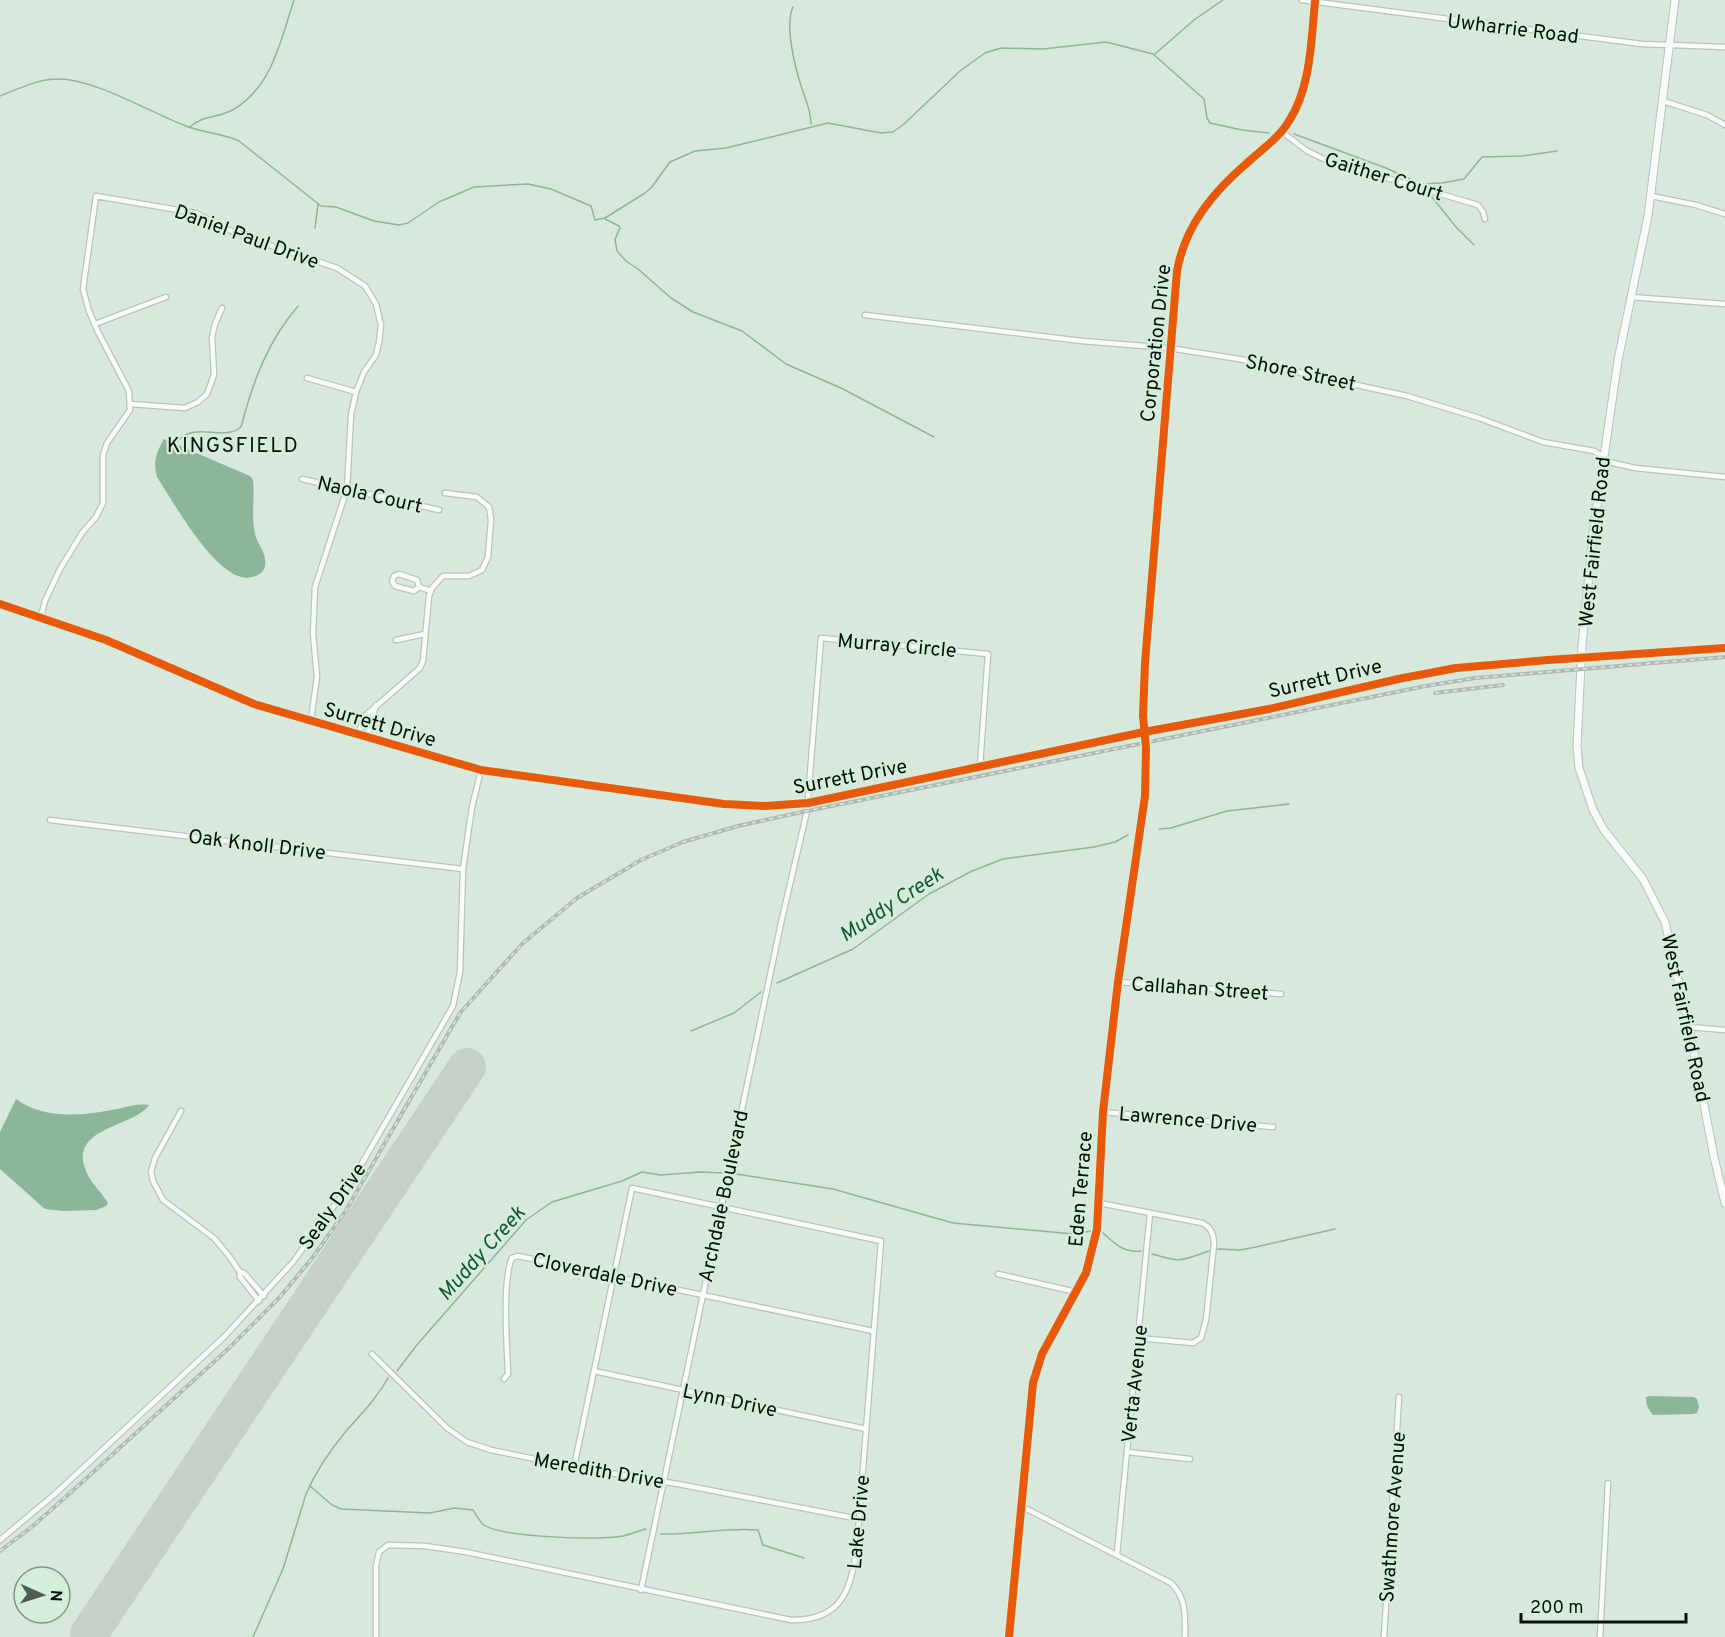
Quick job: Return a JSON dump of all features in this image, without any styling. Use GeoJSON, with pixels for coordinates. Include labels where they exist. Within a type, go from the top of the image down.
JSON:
{"type":"FeatureCollection","features":[{"type":"Feature","properties":{"kind":"street","name":"Uwharrie Road"},"geometry":{"type":"LineString","coordinates":[[1302,0],[1642,45],[1725,47]]}},
{"type":"Feature","properties":{"kind":"street","name":"West Fairfield Road"},"geometry":{"type":"LineString","coordinates":[[1675,0],[1651,196],[1617,360],[1603,456],[1593,533],[1576,746],[1579,768],[1593,810],[1604,830],[1633,864],[1656,902],[1668,933],[1725,1203]]}},
{"type":"Feature","properties":{"kind":"street","name":"Corporation Drive"},"geometry":{"type":"LineString","coordinates":[[1144,732],[1147,643],[1169,348],[1177,272],[1187,237],[1204,208],[1217,192],[1281,131],[1294,114],[1304,87],[1315,2]]}},
{"type":"Feature","properties":{"kind":"street"},"geometry":{"type":"LineString","coordinates":[[1663,101],[1707,116],[1725,125]]}},
{"type":"Feature","properties":{"kind":"street","name":"Gaither Court"},"geometry":{"type":"LineString","coordinates":[[1281,131],[1307,151],[1326,160],[1478,205],[1484,212],[1485,219]]}},
{"type":"Feature","properties":{"kind":"street","name":"Daniel Paul Drive"},"geometry":{"type":"LineString","coordinates":[[130,404],[129,391],[95,324],[83,289],[96,196],[196,213],[229,230],[337,268],[365,286],[376,304],[381,325],[379,342],[376,355],[364,372],[356,392],[351,415],[347,489],[315,587],[313,634],[317,677],[311,720]]}},
{"type":"Feature","properties":{"kind":"street"},"geometry":{"type":"LineString","coordinates":[[1651,196],[1725,214]]}},
{"type":"Feature","properties":{"kind":"street"},"geometry":{"type":"LineString","coordinates":[[95,324],[166,297]]}},
{"type":"Feature","properties":{"kind":"street"},"geometry":{"type":"LineString","coordinates":[[1630,297],[1725,304]]}},
{"type":"Feature","properties":{"kind":"street"},"geometry":{"type":"LineString","coordinates":[[41,617],[45,601],[60,569],[103,503],[103,455],[107,443],[130,410],[130,404],[185,408],[198,402],[207,394],[214,375],[212,337],[222,308]]}},
{"type":"Feature","properties":{"kind":"street","name":"Shore Street"},"geometry":{"type":"LineString","coordinates":[[865,315],[1082,341],[1169,348],[1239,359],[1373,387],[1431,403],[1544,442],[1594,451],[1612,463],[1635,468],[1725,477]]}},
{"type":"Feature","properties":{"kind":"street"},"geometry":{"type":"LineString","coordinates":[[307,378],[356,392]]}},
{"type":"Feature","properties":{"kind":"street","name":"Naola Court"},"geometry":{"type":"LineString","coordinates":[[302,479],[439,510]]}},
{"type":"Feature","properties":{"kind":"street"},"geometry":{"type":"LineString","coordinates":[[358,734],[366,715],[420,668],[423,661],[430,591],[442,576],[477,574],[486,564],[491,520],[489,507],[477,497],[445,493]]}},
{"type":"Feature","properties":{"kind":"street"},"geometry":{"type":"LineString","coordinates":[[399,574],[417,580],[419,587],[414,591],[394,586],[392,581],[394,576],[399,574]]}},
{"type":"Feature","properties":{"kind":"street"},"geometry":{"type":"LineString","coordinates":[[419,587],[430,591]]}},
{"type":"Feature","properties":{"kind":"street","name":"Surrett Drive"},"geometry":{"type":"LineString","coordinates":[[0,604],[106,640],[254,704],[481,770],[724,804],[765,806],[808,802],[1144,732],[1269,709],[1398,678],[1444,670],[1489,664],[1725,648]]}},
{"type":"Feature","properties":{"kind":"street"},"geometry":{"type":"LineString","coordinates":[[396,640],[425,634]]}},
{"type":"Feature","properties":{"kind":"street","name":"Murray Circle"},"geometry":{"type":"LineString","coordinates":[[808,802],[821,638],[988,654],[980,766]]}},
{"type":"Feature","properties":{"kind":"street"},"geometry":{"type":"LineString","coordinates":[[368,737],[376,705]]}},
{"type":"Feature","properties":{"kind":"street","name":"Eden Terrace"},"geometry":{"type":"LineString","coordinates":[[1009,1637],[1031,1399],[1037,1367],[1050,1338],[1086,1273],[1093,1251],[1100,1203],[1103,1112],[1118,982],[1145,796],[1144,732]]}},
{"type":"Feature","properties":{"kind":"street","name":"Sealy Drive"},"geometry":{"type":"LineString","coordinates":[[0,1540],[40,1507],[225,1336],[264,1296],[317,1231],[350,1184],[453,1006],[460,972],[463,869],[472,807],[481,770]]}},
{"type":"Feature","properties":{"kind":"street","name":"Archdale Boulevard"},"geometry":{"type":"LineString","coordinates":[[640,1590],[780,923],[808,802]]}},
{"type":"Feature","properties":{"kind":"street","name":"Oak Knoll Drive"},"geometry":{"type":"LineString","coordinates":[[50,820],[463,869]]}},
{"type":"Feature","properties":{"kind":"street","name":"Callahan Street"},"geometry":{"type":"LineString","coordinates":[[1118,982],[1281,993]]}},
{"type":"Feature","properties":{"kind":"street"},"geometry":{"type":"LineString","coordinates":[[1689,1027],[1725,1030]]}},
{"type":"Feature","properties":{"kind":"street"},"geometry":{"type":"LineString","coordinates":[[181,1111],[155,1158],[151,1172],[153,1181],[163,1200],[214,1238],[240,1272],[244,1273],[264,1296]]}},
{"type":"Feature","properties":{"kind":"street","name":"Lawrence Drive"},"geometry":{"type":"LineString","coordinates":[[1103,1112],[1274,1126]]}},
{"type":"Feature","properties":{"kind":"street","name":"Lake Drive"},"geometry":{"type":"LineString","coordinates":[[376,1637],[376,1566],[379,1552],[388,1545],[425,1546],[466,1552],[776,1618],[801,1620],[816,1617],[833,1608],[848,1588],[854,1569],[859,1519],[881,1241],[632,1188],[614,1277]]}},
{"type":"Feature","properties":{"kind":"street"},"geometry":{"type":"LineString","coordinates":[[1100,1203],[1206,1225],[1212,1233],[1214,1244],[1206,1320],[1201,1338],[1193,1343],[1138,1338]]}},
{"type":"Feature","properties":{"kind":"street","name":"Verta Avenue"},"geometry":{"type":"LineString","coordinates":[[1117,1554],[1150,1213]]}},
{"type":"Feature","properties":{"kind":"street","name":"Cloverdale Drive"},"geometry":{"type":"LineString","coordinates":[[504,1379],[508,1374],[509,1266],[512,1258],[518,1256],[873,1331]]}},
{"type":"Feature","properties":{"kind":"street"},"geometry":{"type":"LineString","coordinates":[[240,1272],[240,1277],[259,1301]]}},
{"type":"Feature","properties":{"kind":"street"},"geometry":{"type":"LineString","coordinates":[[998,1274],[1076,1292]]}},
{"type":"Feature","properties":{"kind":"street"},"geometry":{"type":"LineString","coordinates":[[574,1467],[614,1277]]}},
{"type":"Feature","properties":{"kind":"street","name":"Meredith Drive"},"geometry":{"type":"LineString","coordinates":[[372,1354],[447,1428],[467,1442],[491,1450],[574,1467],[859,1519]]}},
{"type":"Feature","properties":{"kind":"street","name":"Lynn Drive"},"geometry":{"type":"LineString","coordinates":[[594,1371],[866,1429]]}},
{"type":"Feature","properties":{"kind":"street","name":"Swathmore Avenue"},"geometry":{"type":"LineString","coordinates":[[1384,1637],[1399,1397]]}},
{"type":"Feature","properties":{"kind":"street"},"geometry":{"type":"LineString","coordinates":[[1127,1452],[1190,1459]]}},
{"type":"Feature","properties":{"kind":"street"},"geometry":{"type":"LineString","coordinates":[[1600,1637],[1608,1483]]}},
{"type":"Feature","properties":{"kind":"street"},"geometry":{"type":"LineString","coordinates":[[1021,1506],[1162,1577],[1176,1588],[1185,1608],[1185,1637]]}},
{"type":"Feature","properties":{"kind":"shaded area"},"geometry":{"type":"Polygon","coordinates":[[[164,439],[250,476],[253,480],[255,533],[265,559],[264,568],[256,576],[239,576],[225,569],[185,522],[157,477],[156,457],[164,439]]]}},
{"type":"Feature","properties":{"kind":"shaded area"},"geometry":{"type":"Polygon","coordinates":[[[16,1099],[38,1110],[62,1114],[87,1114],[135,1105],[149,1105],[131,1118],[106,1129],[87,1144],[83,1154],[85,1168],[89,1178],[108,1203],[106,1206],[97,1210],[45,1209],[0,1169],[0,1132],[16,1099]]]}},
{"type":"Feature","properties":{"kind":"shaded area"},"geometry":{"type":"Polygon","coordinates":[[[1646,1397],[1694,1397],[1699,1407],[1697,1413],[1693,1414],[1653,1415],[1646,1402],[1646,1397]]]}},
{"type":"Feature","properties":{"kind":"waterway"},"geometry":{"type":"LineString","coordinates":[[190,127],[201,120],[236,108],[259,86],[274,60],[294,0]]}},
{"type":"Feature","properties":{"kind":"waterway"},"geometry":{"type":"LineString","coordinates":[[1155,54],[1194,20],[1223,0]]}},
{"type":"Feature","properties":{"kind":"waterway"},"geometry":{"type":"LineString","coordinates":[[793,7],[790,37],[797,73],[810,112],[811,124]]}},
{"type":"Feature","properties":{"kind":"waterway"},"geometry":{"type":"LineString","coordinates":[[0,96],[50,79],[72,80],[88,84],[186,126],[239,141],[321,206],[336,207],[374,221],[399,225],[408,223],[439,202],[474,187],[528,184],[551,189],[591,206],[595,220],[605,218],[651,188],[670,162],[695,151],[726,148],[828,123],[881,133],[893,132],[960,71],[985,53],[1001,48],[1043,49],[1106,42],[1153,54],[1204,99],[1210,123],[1269,133]]}},
{"type":"Feature","properties":{"kind":"waterway"},"geometry":{"type":"LineString","coordinates":[[1294,134],[1386,168],[1420,184]]}},
{"type":"Feature","properties":{"kind":"waterway"},"geometry":{"type":"LineString","coordinates":[[1420,184],[1464,179],[1482,157],[1523,156],[1557,151]]}},
{"type":"Feature","properties":{"kind":"waterway"},"geometry":{"type":"LineString","coordinates":[[1432,197],[1474,245]]}},
{"type":"Feature","properties":{"kind":"waterway"},"geometry":{"type":"LineString","coordinates":[[315,228],[318,204]]}},
{"type":"Feature","properties":{"kind":"waterway"},"geometry":{"type":"LineString","coordinates":[[605,219],[620,228],[615,239],[617,251],[671,298],[693,312],[742,331],[786,364],[841,388],[934,437]]}},
{"type":"Feature","properties":{"kind":"waterway"},"geometry":{"type":"LineString","coordinates":[[174,445],[190,433],[225,433],[241,427],[262,363],[278,334],[298,306]]}},
{"type":"Feature","properties":{"kind":"waterway","name":"Muddy Creek"},"geometry":{"type":"LineString","coordinates":[[1159,829],[1171,828],[1227,811],[1289,804]]}},
{"type":"Feature","properties":{"kind":"waterway","name":"Muddy Creek"},"geometry":{"type":"LineString","coordinates":[[777,983],[853,949],[929,894],[972,871],[1003,859],[1094,847],[1115,842],[1128,835]]}},
{"type":"Feature","properties":{"kind":"waterway","name":"Muddy Creek"},"geometry":{"type":"LineString","coordinates":[[691,1031],[734,1013],[761,992]]}},
{"type":"Feature","properties":{"kind":"waterway","name":"Muddy Creek"},"geometry":{"type":"LineString","coordinates":[[397,1371],[526,1220],[552,1202],[622,1181],[642,1172],[660,1175],[724,1173]]}},
{"type":"Feature","properties":{"kind":"waterway"},"geometry":{"type":"LineString","coordinates":[[736,1174],[833,1189],[953,1223],[1074,1234],[1091,1231]]}},
{"type":"Feature","properties":{"kind":"waterway"},"geometry":{"type":"LineString","coordinates":[[1218,1249],[1240,1250],[1335,1229]]}},
{"type":"Feature","properties":{"kind":"waterway"},"geometry":{"type":"LineString","coordinates":[[1103,1233],[1125,1249],[1141,1251]]}},
{"type":"Feature","properties":{"kind":"waterway"},"geometry":{"type":"LineString","coordinates":[[1152,1254],[1181,1260],[1209,1251]]}},
{"type":"Feature","properties":{"kind":"waterway","name":"Muddy Creek"},"geometry":{"type":"LineString","coordinates":[[253,1637],[283,1569],[306,1494],[314,1477],[335,1445],[374,1399],[388,1378]]}},
{"type":"Feature","properties":{"kind":"waterway"},"geometry":{"type":"LineString","coordinates":[[310,1486],[332,1505],[341,1509],[430,1513],[454,1508],[473,1510],[484,1525],[510,1533],[594,1538],[623,1536],[646,1529]]}},
{"type":"Feature","properties":{"kind":"waterway"},"geometry":{"type":"LineString","coordinates":[[661,1534],[758,1530],[763,1545],[804,1558]]}},
{"type":"Feature","properties":{"kind":"runway"},"geometry":{"type":"LineString","coordinates":[[89,1634],[467,1067]]}},
{"type":"Feature","properties":{"kind":"railway"},"geometry":{"type":"LineString","coordinates":[[0,1551],[33,1526],[79,1485],[228,1349],[280,1297],[313,1257],[345,1212],[460,1013],[522,944],[577,898],[641,860],[683,842],[738,826],[1426,686],[1475,678],[1725,657]]}},
{"type":"Feature","properties":{"kind":"railway"},"geometry":{"type":"LineString","coordinates":[[1435,693],[1503,685]]}},
{"type":"Feature","properties":{"kind":"cycle path"},"geometry":{"type":"LineString","coordinates":[[1009,1637],[1033,1383],[1042,1354],[1086,1273],[1097,1229],[1103,1112],[1118,982],[1145,796],[1146,748],[1143,716],[1145,663],[1177,271],[1187,239],[1202,211],[1235,174],[1270,144],[1289,121],[1296,108],[1302,94],[1309,63],[1315,2]]}},
{"type":"Feature","properties":{"kind":"cycle path"},"geometry":{"type":"LineString","coordinates":[[0,604],[106,640],[254,704],[481,770],[724,804],[765,806],[808,803],[1144,732],[1269,709],[1456,668],[1725,648]]}},
{"type":"Feature","properties":{"kind":"district","name":"KINGSFIELD"},"geometry":{"type":"Point","coordinates":[233,445]}}]}
